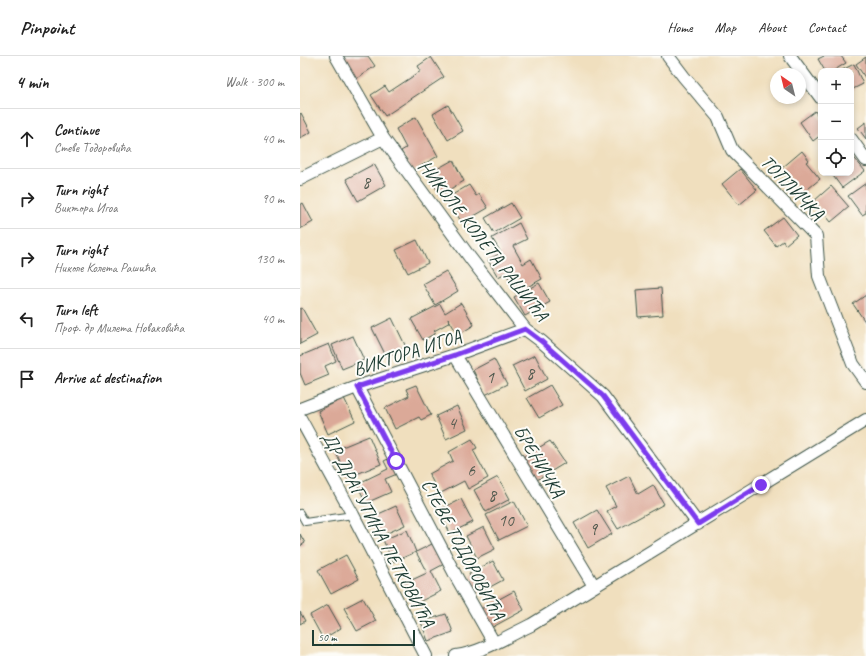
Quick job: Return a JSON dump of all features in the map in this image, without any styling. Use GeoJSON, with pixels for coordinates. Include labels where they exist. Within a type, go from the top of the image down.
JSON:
{"type":"FeatureCollection","features":[{"type":"Feature","properties":{"kind":"street","name":"НИКОЛЕ КОЛЕТА РАШИЋА"},"geometry":{"type":"LineString","coordinates":[[336,56],[383,138],[471,259],[525,329],[541,341],[603,396],[698,524]]}},
{"type":"Feature","properties":{"kind":"street","name":"ТОПЛИЧКА"},"geometry":{"type":"LineString","coordinates":[[668,56],[718,117],[732,150],[816,236],[819,276],[853,364],[866,382]]}},
{"type":"Feature","properties":{"kind":"street"},"geometry":{"type":"LineString","coordinates":[[790,56],[818,94]]}},
{"type":"Feature","properties":{"kind":"street"},"geometry":{"type":"LineString","coordinates":[[300,179],[383,138]]}},
{"type":"Feature","properties":{"kind":"street"},"geometry":{"type":"LineString","coordinates":[[852,140],[866,160]]}},
{"type":"Feature","properties":{"kind":"street","name":"ВИКТОРА ИГОА"},"geometry":{"type":"LineString","coordinates":[[300,409],[357,387],[455,355],[525,329]]}},
{"type":"Feature","properties":{"kind":"street","name":"БРЕНИЧКА"},"geometry":{"type":"LineString","coordinates":[[455,355],[594,586]]}},
{"type":"Feature","properties":{"kind":"street","name":"СТЕВЕ ТОДОРОВИЋА"},"geometry":{"type":"LineString","coordinates":[[357,387],[457,578],[494,643]]}},
{"type":"Feature","properties":{"kind":"street","name":"ДР ДРАГУТИНА ПЕТКОВИЋА"},"geometry":{"type":"LineString","coordinates":[[300,418],[353,515],[426,656]]}},
{"type":"Feature","properties":{"kind":"street"},"geometry":{"type":"LineString","coordinates":[[456,656],[465,655],[531,625],[866,420]]}},
{"type":"Feature","properties":{"kind":"lane"},"geometry":{"type":"LineString","coordinates":[[300,513],[305,522],[353,515]]}},
{"type":"Feature","properties":{"kind":"building"},"geometry":{"type":"Polygon","coordinates":[[[340,56],[368,56],[375,66],[356,79],[340,56]]]}},
{"type":"Feature","properties":{"kind":"building"},"geometry":{"type":"Polygon","coordinates":[[[824,56],[841,56],[846,63],[838,68],[823,68],[818,59],[824,56]]]}},
{"type":"Feature","properties":{"kind":"building"},"geometry":{"type":"Polygon","coordinates":[[[431,57],[444,77],[385,116],[371,95],[385,86],[389,92],[421,71],[418,66],[431,57]]]}},
{"type":"Feature","properties":{"kind":"building"},"geometry":{"type":"Polygon","coordinates":[[[866,57],[866,79],[856,64],[866,57]]]}},
{"type":"Feature","properties":{"kind":"building"},"geometry":{"type":"Polygon","coordinates":[[[854,64],[863,84],[854,88],[854,68],[846,68],[854,64]]]}},
{"type":"Feature","properties":{"kind":"building"},"geometry":{"type":"Polygon","coordinates":[[[448,105],[463,131],[448,140],[433,114],[448,105]]]}},
{"type":"Feature","properties":{"kind":"building"},"geometry":{"type":"Polygon","coordinates":[[[815,111],[818,116],[818,137],[813,141],[800,122],[815,111]]]}},
{"type":"Feature","properties":{"kind":"building"},"geometry":{"type":"Polygon","coordinates":[[[301,113],[311,132],[300,138],[300,114],[301,113]]]}},
{"type":"Feature","properties":{"kind":"building"},"geometry":{"type":"Polygon","coordinates":[[[416,117],[438,156],[412,171],[401,151],[406,148],[396,129],[416,117]]]}},
{"type":"Feature","properties":{"kind":"building"},"geometry":{"type":"Polygon","coordinates":[[[866,122],[866,139],[858,128],[866,122]]]}},
{"type":"Feature","properties":{"kind":"building"},"geometry":{"type":"Polygon","coordinates":[[[802,151],[809,160],[806,162],[820,179],[803,193],[782,168],[802,151]]]}},
{"type":"Feature","properties":{"kind":"building"},"geometry":{"type":"Polygon","coordinates":[[[854,158],[865,171],[842,188],[833,176],[854,176],[854,158]]]}},
{"type":"Feature","properties":{"kind":"building"},"geometry":{"type":"Polygon","coordinates":[[[453,160],[464,181],[440,195],[428,174],[453,160]]]}},
{"type":"Feature","properties":{"kind":"building"},"geometry":{"type":"Polygon","coordinates":[[[374,164],[386,185],[358,201],[346,179],[374,164]]]}},
{"type":"Feature","properties":{"kind":"building"},"geometry":{"type":"Polygon","coordinates":[[[740,169],[757,190],[739,205],[722,184],[740,169]]]}},
{"type":"Feature","properties":{"kind":"building"},"geometry":{"type":"Polygon","coordinates":[[[866,183],[866,213],[862,215],[848,196],[866,183]]]}},
{"type":"Feature","properties":{"kind":"building"},"geometry":{"type":"Polygon","coordinates":[[[469,185],[476,196],[479,194],[488,208],[462,223],[447,198],[469,185]]]}},
{"type":"Feature","properties":{"kind":"building"},"geometry":{"type":"Polygon","coordinates":[[[831,186],[849,207],[831,222],[814,201],[831,186]]]}},
{"type":"Feature","properties":{"kind":"building"},"geometry":{"type":"Polygon","coordinates":[[[303,203],[313,222],[300,229],[300,205],[303,203]]]}},
{"type":"Feature","properties":{"kind":"building"},"geometry":{"type":"Polygon","coordinates":[[[511,203],[520,218],[494,233],[485,218],[511,203]]]}},
{"type":"Feature","properties":{"kind":"building"},"geometry":{"type":"Polygon","coordinates":[[[783,217],[797,235],[785,245],[783,241],[776,246],[764,231],[783,217]]]}},
{"type":"Feature","properties":{"kind":"building"},"geometry":{"type":"Polygon","coordinates":[[[519,223],[527,239],[513,246],[523,264],[531,259],[542,279],[516,293],[506,273],[498,277],[488,260],[501,253],[492,238],[519,223]]]}},
{"type":"Feature","properties":{"kind":"building"},"geometry":{"type":"Polygon","coordinates":[[[417,240],[428,263],[408,273],[396,250],[417,240]]]}},
{"type":"Feature","properties":{"kind":"building"},"geometry":{"type":"Polygon","coordinates":[[[446,271],[458,291],[435,305],[423,284],[446,271]]]}},
{"type":"Feature","properties":{"kind":"building"},"geometry":{"type":"Polygon","coordinates":[[[539,283],[550,302],[525,316],[514,297],[539,283]]]}},
{"type":"Feature","properties":{"kind":"building"},"geometry":{"type":"Polygon","coordinates":[[[661,288],[663,315],[638,317],[636,290],[661,288]]]}},
{"type":"Feature","properties":{"kind":"building"},"geometry":{"type":"Polygon","coordinates":[[[866,295],[866,323],[853,304],[866,295]]]}},
{"type":"Feature","properties":{"kind":"building"},"geometry":{"type":"Polygon","coordinates":[[[461,303],[474,325],[458,335],[448,318],[450,322],[434,331],[436,333],[423,340],[411,319],[440,304],[445,313],[461,303]]]}},
{"type":"Feature","properties":{"kind":"building"},"geometry":{"type":"Polygon","coordinates":[[[302,308],[317,335],[300,344],[300,309],[302,308]]]}},
{"type":"Feature","properties":{"kind":"building"},"geometry":{"type":"Polygon","coordinates":[[[392,318],[406,347],[386,356],[372,328],[392,318]]]}},
{"type":"Feature","properties":{"kind":"building"},"geometry":{"type":"Polygon","coordinates":[[[353,336],[364,360],[342,369],[332,345],[353,336]]]}},
{"type":"Feature","properties":{"kind":"building"},"geometry":{"type":"Polygon","coordinates":[[[329,344],[336,361],[325,366],[329,375],[305,385],[300,373],[300,356],[329,344]]]}},
{"type":"Feature","properties":{"kind":"building"},"geometry":{"type":"Polygon","coordinates":[[[535,355],[547,379],[525,391],[512,366],[535,355]]]}},
{"type":"Feature","properties":{"kind":"building"},"geometry":{"type":"Polygon","coordinates":[[[494,359],[507,384],[485,395],[473,370],[494,359]]]}},
{"type":"Feature","properties":{"kind":"building"},"geometry":{"type":"Polygon","coordinates":[[[416,385],[431,415],[421,420],[419,417],[395,429],[385,408],[409,396],[406,389],[416,385]]]}},
{"type":"Feature","properties":{"kind":"building"},"geometry":{"type":"Polygon","coordinates":[[[550,385],[562,405],[539,418],[527,398],[550,385]]]}},
{"type":"Feature","properties":{"kind":"building"},"geometry":{"type":"Polygon","coordinates":[[[344,398],[355,421],[328,434],[318,411],[344,398]]]}},
{"type":"Feature","properties":{"kind":"building"},"geometry":{"type":"Polygon","coordinates":[[[457,406],[467,429],[446,439],[436,416],[457,406]]]}},
{"type":"Feature","properties":{"kind":"building"},"geometry":{"type":"Polygon","coordinates":[[[369,436],[381,464],[347,478],[335,450],[369,436]]]}},
{"type":"Feature","properties":{"kind":"building"},"geometry":{"type":"Polygon","coordinates":[[[472,439],[477,448],[473,450],[488,478],[468,489],[464,481],[439,494],[429,474],[453,461],[449,452],[472,439]]]}},
{"type":"Feature","properties":{"kind":"building"},"geometry":{"type":"Polygon","coordinates":[[[550,441],[565,463],[537,480],[523,457],[550,441]]]}},
{"type":"Feature","properties":{"kind":"building"},"geometry":{"type":"Polygon","coordinates":[[[390,458],[397,474],[385,479],[391,492],[366,503],[357,484],[388,469],[384,461],[390,458]]]}},
{"type":"Feature","properties":{"kind":"building"},"geometry":{"type":"Polygon","coordinates":[[[629,476],[638,494],[653,485],[664,504],[618,529],[607,511],[616,506],[606,488],[629,476]]]}},
{"type":"Feature","properties":{"kind":"building"},"geometry":{"type":"Polygon","coordinates":[[[498,477],[510,499],[486,512],[474,490],[498,477]]]}},
{"type":"Feature","properties":{"kind":"building"},"geometry":{"type":"Polygon","coordinates":[[[461,499],[473,522],[450,533],[439,510],[461,499]]]}},
{"type":"Feature","properties":{"kind":"building"},"geometry":{"type":"Polygon","coordinates":[[[514,501],[527,526],[499,540],[486,515],[514,501]]]}},
{"type":"Feature","properties":{"kind":"building"},"geometry":{"type":"Polygon","coordinates":[[[396,506],[405,525],[381,536],[372,517],[396,506]]]}},
{"type":"Feature","properties":{"kind":"building"},"geometry":{"type":"Polygon","coordinates":[[[597,510],[612,534],[588,548],[574,523],[597,510]]]}},
{"type":"Feature","properties":{"kind":"building"},"geometry":{"type":"Polygon","coordinates":[[[484,527],[495,549],[477,558],[466,536],[484,527]]]}},
{"type":"Feature","properties":{"kind":"building"},"geometry":{"type":"Polygon","coordinates":[[[407,530],[416,552],[393,562],[383,540],[407,530]]]}},
{"type":"Feature","properties":{"kind":"building"},"geometry":{"type":"Polygon","coordinates":[[[300,534],[305,543],[300,546],[300,534]]]}},
{"type":"Feature","properties":{"kind":"building"},"geometry":{"type":"Polygon","coordinates":[[[434,543],[444,564],[431,571],[441,591],[413,605],[403,584],[427,573],[416,552],[434,543]]]}},
{"type":"Feature","properties":{"kind":"building"},"geometry":{"type":"Polygon","coordinates":[[[346,555],[359,579],[331,594],[318,570],[346,555]]]}},
{"type":"Feature","properties":{"kind":"building"},"geometry":{"type":"Polygon","coordinates":[[[493,561],[503,580],[479,593],[469,574],[493,561]]]}},
{"type":"Feature","properties":{"kind":"building"},"geometry":{"type":"Polygon","coordinates":[[[514,591],[524,610],[489,629],[479,610],[514,591]]]}},
{"type":"Feature","properties":{"kind":"building"},"geometry":{"type":"Polygon","coordinates":[[[363,598],[376,621],[357,631],[344,608],[363,598]]]}},
{"type":"Feature","properties":{"kind":"building"},"geometry":{"type":"Polygon","coordinates":[[[328,605],[341,628],[323,639],[310,615],[328,605]]]}},
{"type":"Feature","properties":{"kind":"building"},"geometry":{"type":"Polygon","coordinates":[[[300,612],[305,621],[300,624],[300,612]]]}},
{"type":"Feature","properties":{"kind":"building"},"geometry":{"type":"Polygon","coordinates":[[[446,614],[453,632],[428,641],[421,622],[446,614]]]}},
{"type":"Feature","properties":{"kind":"route"},"geometry":{"type":"LineString","coordinates":[[396,461],[357,387],[455,355],[525,329],[541,341],[603,396],[698,524],[761,485]]}}]}
